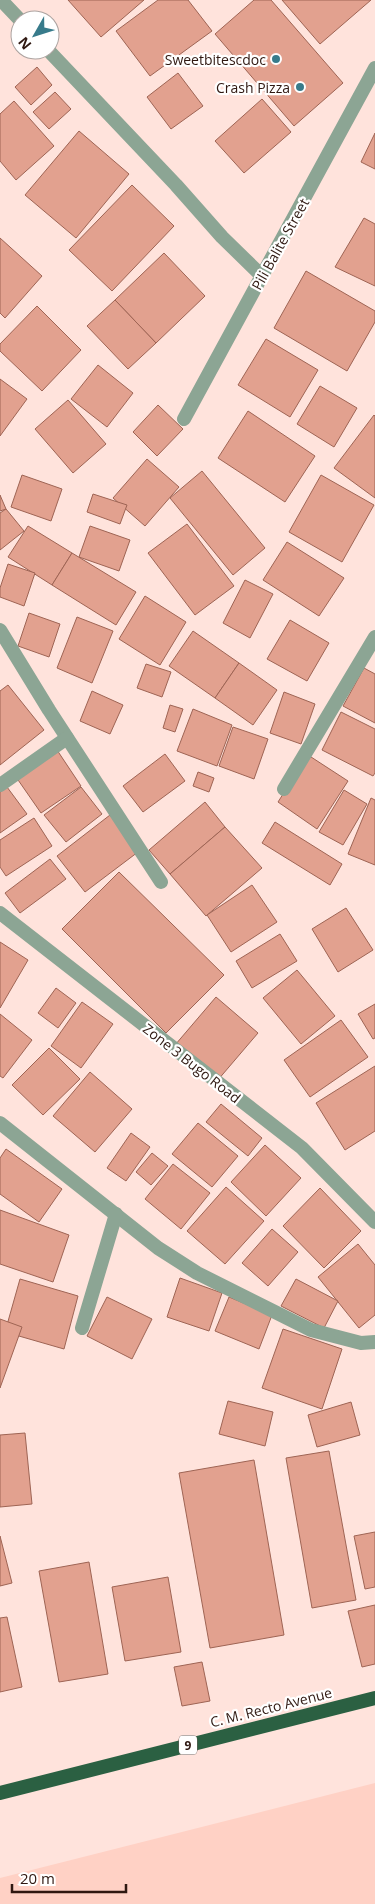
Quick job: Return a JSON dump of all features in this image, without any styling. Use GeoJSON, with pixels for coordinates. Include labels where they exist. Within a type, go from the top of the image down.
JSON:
{"type":"FeatureCollection","features":[{"type":"Feature","properties":{"kind":"highway","name":"C. M. Recto Avenue"},"geometry":{"type":"LineString","coordinates":[[0,1793],[375,1698]]}},
{"type":"Feature","properties":{"kind":"street"},"geometry":{"type":"LineString","coordinates":[[1,0],[10,10]]}},
{"type":"Feature","properties":{"kind":"street"},"geometry":{"type":"LineString","coordinates":[[57,60],[176,185],[222,237],[262,276]]}},
{"type":"Feature","properties":{"kind":"street","name":"Pili Balite Street"},"geometry":{"type":"LineString","coordinates":[[184,419],[375,68]]}},
{"type":"Feature","properties":{"kind":"street"},"geometry":{"type":"LineString","coordinates":[[0,630],[67,738],[161,882]]}},
{"type":"Feature","properties":{"kind":"street"},"geometry":{"type":"LineString","coordinates":[[284,789],[375,637]]}},
{"type":"Feature","properties":{"kind":"street"},"geometry":{"type":"LineString","coordinates":[[0,785],[67,738]]}},
{"type":"Feature","properties":{"kind":"street","name":"Zone 3 Bugo Road"},"geometry":{"type":"LineString","coordinates":[[0,913],[302,1148],[375,1222]]}},
{"type":"Feature","properties":{"kind":"street"},"geometry":{"type":"LineString","coordinates":[[0,1123],[158,1248],[197,1273],[312,1330],[361,1343],[375,1342]]}},
{"type":"Feature","properties":{"kind":"street"},"geometry":{"type":"LineString","coordinates":[[82,1328],[116,1214]]}},
{"type":"Feature","properties":{"kind":"shaded area"},"geometry":{"type":"Polygon","coordinates":[[[375,1783],[375,1904],[0,1904],[0,1878],[375,1783]]]}},
{"type":"Feature","properties":{"kind":"building"},"geometry":{"type":"Polygon","coordinates":[[[68,0],[144,0],[101,37],[68,0]]]}},
{"type":"Feature","properties":{"kind":"building"},"geometry":{"type":"Polygon","coordinates":[[[158,0],[188,0],[212,31],[150,76],[116,31],[158,0]]]}},
{"type":"Feature","properties":{"kind":"building"},"geometry":{"type":"Polygon","coordinates":[[[254,0],[271,0],[343,83],[294,126],[215,34],[254,0]]]}},
{"type":"Feature","properties":{"kind":"building"},"geometry":{"type":"Polygon","coordinates":[[[282,0],[371,0],[320,44],[282,0]]]}},
{"type":"Feature","properties":{"kind":"building"},"geometry":{"type":"Polygon","coordinates":[[[37,67],[52,85],[31,105],[15,87],[37,67]]]}},
{"type":"Feature","properties":{"kind":"building"},"geometry":{"type":"Polygon","coordinates":[[[178,73],[203,106],[171,129],[147,97],[178,73]]]}},
{"type":"Feature","properties":{"kind":"building"},"geometry":{"type":"Polygon","coordinates":[[[55,92],[71,109],[49,129],[33,112],[55,92]]]}},
{"type":"Feature","properties":{"kind":"building"},"geometry":{"type":"Polygon","coordinates":[[[262,99],[291,132],[244,173],[215,141],[262,99]]]}},
{"type":"Feature","properties":{"kind":"building"},"geometry":{"type":"Polygon","coordinates":[[[14,101],[54,146],[16,180],[0,161],[0,114],[14,101]]]}},
{"type":"Feature","properties":{"kind":"building"},"geometry":{"type":"Polygon","coordinates":[[[79,131],[129,174],[76,238],[25,195],[79,131]]]}},
{"type":"Feature","properties":{"kind":"building"},"geometry":{"type":"Polygon","coordinates":[[[375,133],[375,169],[361,162],[375,133]]]}},
{"type":"Feature","properties":{"kind":"building"},"geometry":{"type":"Polygon","coordinates":[[[132,185],[174,226],[112,291],[69,250],[132,185]]]}},
{"type":"Feature","properties":{"kind":"building"},"geometry":{"type":"Polygon","coordinates":[[[364,218],[375,224],[375,286],[335,267],[364,218]]]}},
{"type":"Feature","properties":{"kind":"building"},"geometry":{"type":"Polygon","coordinates":[[[0,238],[42,276],[5,318],[0,313],[0,238]]]}},
{"type":"Feature","properties":{"kind":"building"},"geometry":{"type":"Polygon","coordinates":[[[164,253],[205,296],[156,343],[115,300],[164,253]]]}},
{"type":"Feature","properties":{"kind":"building"},"geometry":{"type":"Polygon","coordinates":[[[306,271],[375,311],[375,322],[347,371],[274,328],[306,271]]]}},
{"type":"Feature","properties":{"kind":"building"},"geometry":{"type":"Polygon","coordinates":[[[115,300],[156,343],[128,369],[87,326],[115,300]]]}},
{"type":"Feature","properties":{"kind":"building"},"geometry":{"type":"Polygon","coordinates":[[[37,306],[81,350],[42,391],[0,351],[0,344],[37,306]]]}},
{"type":"Feature","properties":{"kind":"building"},"geometry":{"type":"Polygon","coordinates":[[[266,339],[318,370],[290,417],[238,385],[266,339]]]}},
{"type":"Feature","properties":{"kind":"building"},"geometry":{"type":"Polygon","coordinates":[[[98,365],[133,393],[107,427],[71,399],[98,365]]]}},
{"type":"Feature","properties":{"kind":"building"},"geometry":{"type":"Polygon","coordinates":[[[0,379],[27,399],[0,436],[0,379]]]}},
{"type":"Feature","properties":{"kind":"building"},"geometry":{"type":"Polygon","coordinates":[[[320,386],[357,408],[334,447],[297,424],[320,386]]]}},
{"type":"Feature","properties":{"kind":"building"},"geometry":{"type":"Polygon","coordinates":[[[68,400],[106,444],[73,473],[35,429],[68,400]]]}},
{"type":"Feature","properties":{"kind":"building"},"geometry":{"type":"Polygon","coordinates":[[[158,405],[183,429],[157,456],[133,432],[158,405]]]}},
{"type":"Feature","properties":{"kind":"building"},"geometry":{"type":"Polygon","coordinates":[[[248,411],[315,456],[285,502],[218,458],[248,411]]]}},
{"type":"Feature","properties":{"kind":"building"},"geometry":{"type":"Polygon","coordinates":[[[375,416],[375,498],[334,468],[375,416]]]}},
{"type":"Feature","properties":{"kind":"building"},"geometry":{"type":"Polygon","coordinates":[[[147,459],[179,487],[145,526],[113,498],[147,459]]]}},
{"type":"Feature","properties":{"kind":"building"},"geometry":{"type":"Polygon","coordinates":[[[202,471],[265,548],[233,575],[170,498],[202,471]]]}},
{"type":"Feature","properties":{"kind":"building"},"geometry":{"type":"Polygon","coordinates":[[[22,475],[62,489],[51,521],[11,507],[22,475]]]}},
{"type":"Feature","properties":{"kind":"building"},"geometry":{"type":"Polygon","coordinates":[[[321,475],[374,505],[342,562],[289,532],[321,475]]]}},
{"type":"Feature","properties":{"kind":"building"},"geometry":{"type":"Polygon","coordinates":[[[93,494],[127,505],[120,524],[87,512],[93,494]]]}},
{"type":"Feature","properties":{"kind":"building"},"geometry":{"type":"Polygon","coordinates":[[[0,495],[6,509],[0,511],[0,495]]]}},
{"type":"Feature","properties":{"kind":"building"},"geometry":{"type":"Polygon","coordinates":[[[6,509],[24,531],[0,550],[0,513],[6,509]]]}},
{"type":"Feature","properties":{"kind":"building"},"geometry":{"type":"Polygon","coordinates":[[[187,524],[234,586],[195,615],[148,553],[187,524]]]}},
{"type":"Feature","properties":{"kind":"building"},"geometry":{"type":"Polygon","coordinates":[[[28,526],[72,553],[52,585],[8,557],[28,526]]]}},
{"type":"Feature","properties":{"kind":"building"},"geometry":{"type":"Polygon","coordinates":[[[90,526],[130,540],[119,571],[79,557],[90,526]]]}},
{"type":"Feature","properties":{"kind":"building"},"geometry":{"type":"Polygon","coordinates":[[[287,542],[344,578],[319,616],[263,580],[287,542]]]}},
{"type":"Feature","properties":{"kind":"building"},"geometry":{"type":"Polygon","coordinates":[[[72,553],[136,592],[116,625],[52,585],[72,553]]]}},
{"type":"Feature","properties":{"kind":"building"},"geometry":{"type":"Polygon","coordinates":[[[8,564],[35,573],[24,606],[0,597],[0,588],[8,564]]]}},
{"type":"Feature","properties":{"kind":"building"},"geometry":{"type":"Polygon","coordinates":[[[245,580],[273,594],[250,638],[223,623],[245,580]]]}},
{"type":"Feature","properties":{"kind":"building"},"geometry":{"type":"Polygon","coordinates":[[[145,596],[186,622],[160,665],[119,639],[145,596]]]}},
{"type":"Feature","properties":{"kind":"building"},"geometry":{"type":"Polygon","coordinates":[[[29,613],[60,624],[49,657],[18,646],[29,613]]]}},
{"type":"Feature","properties":{"kind":"building"},"geometry":{"type":"Polygon","coordinates":[[[77,617],[113,631],[92,683],[57,668],[77,617]]]}},
{"type":"Feature","properties":{"kind":"building"},"geometry":{"type":"Polygon","coordinates":[[[290,620],[329,643],[307,681],[267,659],[290,620]]]}},
{"type":"Feature","properties":{"kind":"building"},"geometry":{"type":"Polygon","coordinates":[[[193,631],[239,663],[215,698],[169,666],[193,631]]]}},
{"type":"Feature","properties":{"kind":"building"},"geometry":{"type":"Polygon","coordinates":[[[239,663],[277,690],[253,725],[215,698],[239,663]]]}},
{"type":"Feature","properties":{"kind":"building"},"geometry":{"type":"Polygon","coordinates":[[[146,664],[171,672],[162,697],[137,688],[146,664]]]}},
{"type":"Feature","properties":{"kind":"building"},"geometry":{"type":"Polygon","coordinates":[[[364,668],[375,674],[375,723],[343,706],[364,668]]]}},
{"type":"Feature","properties":{"kind":"building"},"geometry":{"type":"Polygon","coordinates":[[[8,685],[44,730],[0,765],[0,691],[8,685]]]}},
{"type":"Feature","properties":{"kind":"building"},"geometry":{"type":"Polygon","coordinates":[[[92,691],[123,705],[110,734],[80,721],[92,691]]]}},
{"type":"Feature","properties":{"kind":"building"},"geometry":{"type":"Polygon","coordinates":[[[284,692],[315,704],[301,744],[270,733],[284,692]]]}},
{"type":"Feature","properties":{"kind":"building"},"geometry":{"type":"Polygon","coordinates":[[[170,705],[183,709],[175,732],[163,728],[170,705]]]}},
{"type":"Feature","properties":{"kind":"building"},"geometry":{"type":"Polygon","coordinates":[[[193,709],[232,725],[217,766],[177,751],[193,709]]]}},
{"type":"Feature","properties":{"kind":"building"},"geometry":{"type":"Polygon","coordinates":[[[341,712],[375,729],[375,773],[373,776],[322,750],[341,712]]]}},
{"type":"Feature","properties":{"kind":"building"},"geometry":{"type":"Polygon","coordinates":[[[233,727],[268,739],[254,779],[219,766],[233,727]]]}},
{"type":"Feature","properties":{"kind":"building"},"geometry":{"type":"Polygon","coordinates":[[[57,750],[81,786],[41,813],[16,777],[57,750]]]}},
{"type":"Feature","properties":{"kind":"building"},"geometry":{"type":"Polygon","coordinates":[[[165,754],[185,781],[143,812],[123,786],[165,754]]]}},
{"type":"Feature","properties":{"kind":"building"},"geometry":{"type":"Polygon","coordinates":[[[308,755],[348,781],[317,829],[278,802],[308,755]]]}},
{"type":"Feature","properties":{"kind":"building"},"geometry":{"type":"Polygon","coordinates":[[[198,772],[214,778],[209,792],[193,786],[198,772]]]}},
{"type":"Feature","properties":{"kind":"building"},"geometry":{"type":"Polygon","coordinates":[[[7,787],[27,814],[0,833],[0,792],[7,787]]]}},
{"type":"Feature","properties":{"kind":"building"},"geometry":{"type":"Polygon","coordinates":[[[81,787],[102,814],[66,842],[44,815],[81,787]]]}},
{"type":"Feature","properties":{"kind":"building"},"geometry":{"type":"Polygon","coordinates":[[[344,790],[367,804],[343,845],[319,832],[344,790]]]}},
{"type":"Feature","properties":{"kind":"building"},"geometry":{"type":"Polygon","coordinates":[[[371,798],[375,800],[375,865],[348,854],[371,798]]]}},
{"type":"Feature","properties":{"kind":"building"},"geometry":{"type":"Polygon","coordinates":[[[205,802],[225,827],[170,874],[149,850],[205,802]]]}},
{"type":"Feature","properties":{"kind":"building"},"geometry":{"type":"Polygon","coordinates":[[[110,815],[138,852],[85,892],[57,856],[110,815]]]}},
{"type":"Feature","properties":{"kind":"building"},"geometry":{"type":"Polygon","coordinates":[[[34,818],[52,846],[6,876],[0,867],[0,840],[34,818]]]}},
{"type":"Feature","properties":{"kind":"building"},"geometry":{"type":"Polygon","coordinates":[[[275,822],[342,864],[330,885],[262,843],[275,822]]]}},
{"type":"Feature","properties":{"kind":"building"},"geometry":{"type":"Polygon","coordinates":[[[225,827],[262,868],[206,916],[170,874],[225,827]]]}},
{"type":"Feature","properties":{"kind":"building"},"geometry":{"type":"Polygon","coordinates":[[[50,859],[66,879],[20,913],[5,893],[50,859]]]}},
{"type":"Feature","properties":{"kind":"building"},"geometry":{"type":"Polygon","coordinates":[[[119,872],[224,975],[166,1033],[62,929],[119,872]]]}},
{"type":"Feature","properties":{"kind":"building"},"geometry":{"type":"Polygon","coordinates":[[[252,885],[277,922],[231,952],[207,915],[252,885]]]}},
{"type":"Feature","properties":{"kind":"building"},"geometry":{"type":"Polygon","coordinates":[[[346,908],[373,950],[338,972],[312,929],[346,908]]]}},
{"type":"Feature","properties":{"kind":"building"},"geometry":{"type":"Polygon","coordinates":[[[280,934],[297,961],[252,988],[236,961],[280,934]]]}},
{"type":"Feature","properties":{"kind":"building"},"geometry":{"type":"Polygon","coordinates":[[[0,942],[28,960],[0,1008],[0,942]]]}},
{"type":"Feature","properties":{"kind":"building"},"geometry":{"type":"Polygon","coordinates":[[[297,970],[335,1016],[301,1044],[263,998],[297,970]]]}},
{"type":"Feature","properties":{"kind":"building"},"geometry":{"type":"Polygon","coordinates":[[[56,988],[76,1003],[58,1028],[38,1013],[56,988]]]}},
{"type":"Feature","properties":{"kind":"building"},"geometry":{"type":"Polygon","coordinates":[[[216,997],[258,1033],[217,1081],[175,1045],[216,997]]]}},
{"type":"Feature","properties":{"kind":"building"},"geometry":{"type":"Polygon","coordinates":[[[82,1002],[113,1024],[81,1068],[51,1046],[82,1002]]]}},
{"type":"Feature","properties":{"kind":"building"},"geometry":{"type":"Polygon","coordinates":[[[375,1004],[375,1038],[373,1039],[358,1014],[375,1004]]]}},
{"type":"Feature","properties":{"kind":"building"},"geometry":{"type":"Polygon","coordinates":[[[0,1014],[32,1040],[3,1078],[0,1076],[0,1014]]]}},
{"type":"Feature","properties":{"kind":"building"},"geometry":{"type":"Polygon","coordinates":[[[341,1020],[368,1057],[310,1097],[284,1060],[341,1020]]]}},
{"type":"Feature","properties":{"kind":"building"},"geometry":{"type":"Polygon","coordinates":[[[49,1048],[80,1079],[43,1115],[12,1085],[49,1048]]]}},
{"type":"Feature","properties":{"kind":"building"},"geometry":{"type":"Polygon","coordinates":[[[375,1066],[375,1131],[345,1150],[316,1103],[375,1066]]]}},
{"type":"Feature","properties":{"kind":"building"},"geometry":{"type":"Polygon","coordinates":[[[90,1072],[132,1109],[95,1152],[53,1116],[90,1072]]]}},
{"type":"Feature","properties":{"kind":"building"},"geometry":{"type":"Polygon","coordinates":[[[221,1104],[262,1138],[248,1156],[206,1122],[221,1104]]]}},
{"type":"Feature","properties":{"kind":"building"},"geometry":{"type":"Polygon","coordinates":[[[198,1123],[238,1156],[212,1187],[172,1154],[198,1123]]]}},
{"type":"Feature","properties":{"kind":"building"},"geometry":{"type":"Polygon","coordinates":[[[131,1133],[150,1147],[126,1181],[107,1168],[131,1133]]]}},
{"type":"Feature","properties":{"kind":"building"},"geometry":{"type":"Polygon","coordinates":[[[265,1145],[301,1178],[266,1216],[231,1182],[265,1145]]]}},
{"type":"Feature","properties":{"kind":"building"},"geometry":{"type":"Polygon","coordinates":[[[6,1149],[62,1189],[39,1222],[0,1194],[0,1158],[6,1149]]]}},
{"type":"Feature","properties":{"kind":"building"},"geometry":{"type":"Polygon","coordinates":[[[152,1153],[168,1166],[151,1185],[136,1172],[152,1153]]]}},
{"type":"Feature","properties":{"kind":"building"},"geometry":{"type":"Polygon","coordinates":[[[173,1164],[210,1193],[181,1229],[145,1199],[173,1164]]]}},
{"type":"Feature","properties":{"kind":"building"},"geometry":{"type":"Polygon","coordinates":[[[226,1187],[264,1221],[225,1264],[187,1231],[226,1187]]]}},
{"type":"Feature","properties":{"kind":"building"},"geometry":{"type":"Polygon","coordinates":[[[320,1188],[361,1231],[324,1268],[283,1226],[320,1188]]]}},
{"type":"Feature","properties":{"kind":"building"},"geometry":{"type":"Polygon","coordinates":[[[0,1210],[69,1235],[53,1282],[0,1264],[0,1210]]]}},
{"type":"Feature","properties":{"kind":"building"},"geometry":{"type":"Polygon","coordinates":[[[272,1229],[298,1252],[268,1286],[242,1263],[272,1229]]]}},
{"type":"Feature","properties":{"kind":"building"},"geometry":{"type":"Polygon","coordinates":[[[358,1244],[375,1265],[375,1315],[359,1328],[318,1277],[358,1244]]]}},
{"type":"Feature","properties":{"kind":"building"},"geometry":{"type":"Polygon","coordinates":[[[180,1278],[222,1293],[209,1331],[167,1317],[180,1278]]]}},
{"type":"Feature","properties":{"kind":"building"},"geometry":{"type":"Polygon","coordinates":[[[20,1279],[78,1296],[64,1349],[5,1332],[20,1279]]]}},
{"type":"Feature","properties":{"kind":"building"},"geometry":{"type":"Polygon","coordinates":[[[296,1279],[338,1301],[324,1328],[281,1306],[296,1279]]]}},
{"type":"Feature","properties":{"kind":"building"},"geometry":{"type":"Polygon","coordinates":[[[107,1297],[152,1319],[132,1359],[87,1336],[107,1297]]]}},
{"type":"Feature","properties":{"kind":"building"},"geometry":{"type":"Polygon","coordinates":[[[229,1297],[272,1315],[259,1349],[215,1331],[229,1297]]]}},
{"type":"Feature","properties":{"kind":"building"},"geometry":{"type":"Polygon","coordinates":[[[0,1319],[22,1327],[0,1388],[0,1319]]]}},
{"type":"Feature","properties":{"kind":"building"},"geometry":{"type":"Polygon","coordinates":[[[283,1329],[342,1349],[322,1409],[262,1388],[283,1329]]]}},
{"type":"Feature","properties":{"kind":"building"},"geometry":{"type":"Polygon","coordinates":[[[228,1401],[273,1412],[265,1446],[219,1434],[228,1401]]]}},
{"type":"Feature","properties":{"kind":"building"},"geometry":{"type":"Polygon","coordinates":[[[351,1402],[360,1435],[317,1447],[308,1415],[351,1402]]]}},
{"type":"Feature","properties":{"kind":"building"},"geometry":{"type":"Polygon","coordinates":[[[25,1433],[32,1504],[0,1507],[0,1435],[25,1433]]]}},
{"type":"Feature","properties":{"kind":"building"},"geometry":{"type":"Polygon","coordinates":[[[329,1451],[356,1600],[312,1608],[286,1458],[329,1451]]]}},
{"type":"Feature","properties":{"kind":"building"},"geometry":{"type":"Polygon","coordinates":[[[254,1460],[284,1635],[210,1648],[179,1473],[254,1460]]]}},
{"type":"Feature","properties":{"kind":"building"},"geometry":{"type":"Polygon","coordinates":[[[375,1532],[375,1587],[365,1589],[354,1536],[375,1532]]]}},
{"type":"Feature","properties":{"kind":"building"},"geometry":{"type":"Polygon","coordinates":[[[0,1536],[12,1583],[0,1586],[0,1536]]]}},
{"type":"Feature","properties":{"kind":"building"},"geometry":{"type":"Polygon","coordinates":[[[89,1562],[108,1674],[59,1682],[39,1571],[89,1562]]]}},
{"type":"Feature","properties":{"kind":"building"},"geometry":{"type":"Polygon","coordinates":[[[168,1577],[181,1652],[125,1661],[112,1587],[168,1577]]]}},
{"type":"Feature","properties":{"kind":"building"},"geometry":{"type":"Polygon","coordinates":[[[375,1605],[375,1664],[362,1667],[348,1611],[375,1605]]]}},
{"type":"Feature","properties":{"kind":"building"},"geometry":{"type":"Polygon","coordinates":[[[7,1617],[22,1687],[0,1692],[0,1618],[7,1617]]]}},
{"type":"Feature","properties":{"kind":"building"},"geometry":{"type":"Polygon","coordinates":[[[202,1662],[210,1701],[182,1706],[174,1667],[202,1662]]]}},
{"type":"Feature","properties":{"kind":"place","name":"Sweetbitescdoc"},"geometry":{"type":"Point","coordinates":[276,59]}},
{"type":"Feature","properties":{"kind":"place","name":"Crash Pizza"},"geometry":{"type":"Point","coordinates":[300,87]}}]}
